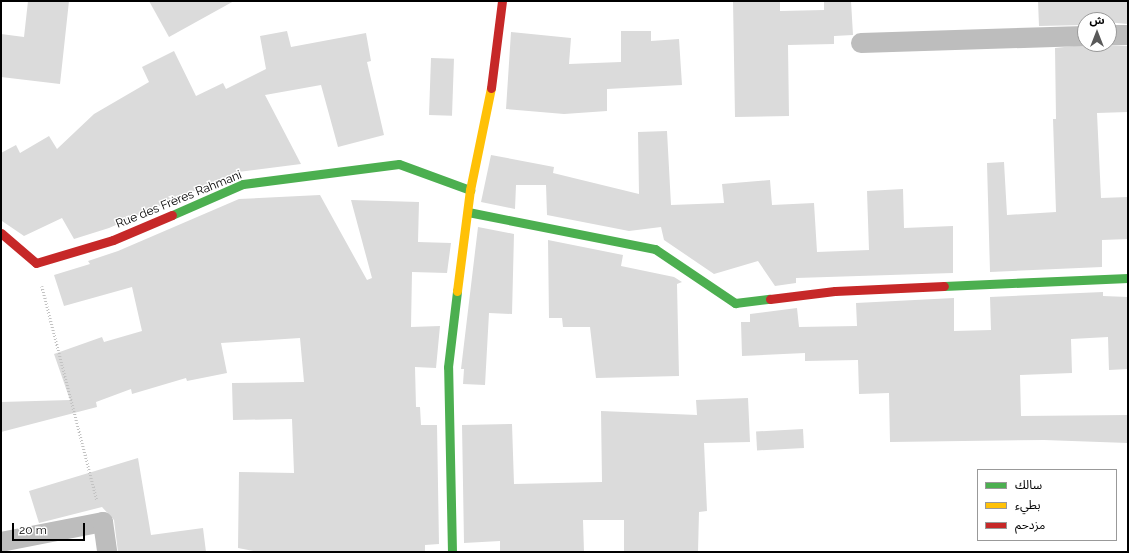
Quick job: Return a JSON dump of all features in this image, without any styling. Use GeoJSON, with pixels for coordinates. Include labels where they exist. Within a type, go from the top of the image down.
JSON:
{"type":"FeatureCollection","features":[{"type":"Feature","properties":{"kind":"street"},"geometry":{"type":"LineString","coordinates":[[452,552],[448,367],[470,190],[488,113],[502,1]]}},
{"type":"Feature","properties":{"kind":"street"},"geometry":{"type":"LineString","coordinates":[[1117,35],[1128,35]]}},
{"type":"Feature","properties":{"kind":"street"},"geometry":{"type":"LineString","coordinates":[[861,43],[1077,36]]}},
{"type":"Feature","properties":{"kind":"street","name":"Rue des Frères Rahmani"},"geometry":{"type":"LineString","coordinates":[[36,263],[113,240],[243,184],[399,164],[470,190]]}},
{"type":"Feature","properties":{"kind":"street"},"geometry":{"type":"LineString","coordinates":[[468,212],[655,249],[735,303],[835,291],[1128,278]]}},
{"type":"Feature","properties":{"kind":"street"},"geometry":{"type":"LineString","coordinates":[[1,233],[36,263]]}},
{"type":"Feature","properties":{"kind":"street"},"geometry":{"type":"LineString","coordinates":[[1,542],[103,522],[107,552]]}},
{"type":"Feature","properties":{"kind":"path"},"geometry":{"type":"LineString","coordinates":[[36,263],[103,522]]}},
{"type":"Feature","properties":{"kind":"building"},"geometry":{"type":"Polygon","coordinates":[[[28,1],[69,1],[60,84],[1,77],[1,34],[24,37],[28,1]]]}},
{"type":"Feature","properties":{"kind":"building"},"geometry":{"type":"Polygon","coordinates":[[[149,1],[234,1],[169,37],[149,1]]]}},
{"type":"Feature","properties":{"kind":"building"},"geometry":{"type":"Polygon","coordinates":[[[733,1],[780,1],[780,11],[824,10],[824,1],[851,1],[853,35],[834,36],[834,44],[788,45],[789,116],[735,117],[733,1]]]}},
{"type":"Feature","properties":{"kind":"building"},"geometry":{"type":"Polygon","coordinates":[[[1038,1],[1128,1],[1128,24],[1117,23],[1117,12],[1077,12],[1077,25],[1039,26],[1038,1]]]}},
{"type":"Feature","properties":{"kind":"building"},"geometry":{"type":"Polygon","coordinates":[[[287,31],[291,47],[366,33],[371,61],[367,62],[384,135],[338,147],[321,85],[265,95],[301,164],[238,172],[109,228],[74,239],[62,218],[24,236],[2,221],[1,153],[16,145],[20,153],[49,136],[57,149],[94,114],[149,82],[142,67],[174,51],[196,96],[223,83],[226,89],[266,69],[260,36],[287,31]]]}},
{"type":"Feature","properties":{"kind":"building"},"geometry":{"type":"Polygon","coordinates":[[[621,31],[651,31],[651,41],[679,39],[682,85],[607,89],[607,111],[564,114],[506,109],[511,32],[571,38],[569,64],[621,62],[621,31]]]}},
{"type":"Feature","properties":{"kind":"building"},"geometry":{"type":"Polygon","coordinates":[[[1117,45],[1128,46],[1128,112],[1097,113],[1101,198],[1128,197],[1128,239],[1102,240],[1102,267],[990,272],[987,163],[1004,162],[1007,215],[1056,212],[1053,119],[1056,119],[1055,48],[1077,46],[1077,52],[1117,52],[1117,45]]]}},
{"type":"Feature","properties":{"kind":"building"},"geometry":{"type":"Polygon","coordinates":[[[431,58],[454,59],[452,116],[429,115],[431,58]]]}},
{"type":"Feature","properties":{"kind":"building"},"geometry":{"type":"Polygon","coordinates":[[[667,131],[671,205],[724,203],[722,184],[770,180],[772,205],[814,203],[817,252],[869,250],[867,191],[903,189],[904,228],[953,226],[953,273],[796,278],[796,283],[775,286],[758,261],[714,274],[664,240],[661,227],[629,231],[547,215],[546,185],[516,185],[515,209],[481,202],[491,155],[554,167],[553,173],[639,194],[638,132],[667,131]]]}},
{"type":"Feature","properties":{"kind":"building"},"geometry":{"type":"Polygon","coordinates":[[[320,195],[367,280],[372,278],[351,200],[419,202],[418,242],[451,243],[447,273],[412,272],[411,327],[440,326],[436,368],[415,367],[416,407],[420,407],[421,425],[437,425],[439,544],[425,545],[425,552],[259,552],[238,548],[239,472],[294,473],[292,419],[233,420],[232,383],[304,382],[300,338],[221,343],[227,373],[187,381],[186,378],[132,394],[131,389],[96,402],[97,407],[1,432],[1,402],[70,400],[54,354],[102,337],[104,342],[142,331],[132,287],[64,306],[54,275],[90,264],[88,261],[118,251],[239,199],[320,195]]]}},
{"type":"Feature","properties":{"kind":"building"},"geometry":{"type":"Polygon","coordinates":[[[478,227],[514,234],[512,314],[489,313],[485,385],[463,384],[464,369],[461,369],[478,227]]]}},
{"type":"Feature","properties":{"kind":"building"},"geometry":{"type":"Polygon","coordinates":[[[548,240],[623,255],[621,266],[674,277],[682,282],[677,284],[679,376],[596,378],[590,327],[563,327],[562,318],[549,318],[548,240]]]}},
{"type":"Feature","properties":{"kind":"building"},"geometry":{"type":"Polygon","coordinates":[[[1103,292],[1103,296],[1128,297],[1128,369],[1109,370],[1108,337],[1071,339],[1072,373],[1020,375],[1021,416],[1128,415],[1128,443],[1044,440],[890,442],[889,393],[859,394],[858,360],[805,361],[805,353],[742,356],[741,322],[750,322],[750,314],[797,308],[799,327],[857,326],[856,303],[954,298],[954,331],[991,330],[990,297],[1103,292]]]}},
{"type":"Feature","properties":{"kind":"building"},"geometry":{"type":"Polygon","coordinates":[[[748,398],[750,442],[704,443],[707,511],[699,512],[698,552],[624,552],[624,520],[583,520],[584,552],[500,552],[500,541],[464,543],[462,425],[512,424],[514,484],[602,482],[601,411],[697,415],[696,400],[748,398]]]}},
{"type":"Feature","properties":{"kind":"building"},"geometry":{"type":"Polygon","coordinates":[[[803,429],[804,448],[757,450],[756,431],[803,429]]]}},
{"type":"Feature","properties":{"kind":"building"},"geometry":{"type":"Polygon","coordinates":[[[138,458],[151,535],[203,528],[206,552],[118,552],[114,520],[102,507],[39,523],[29,491],[138,458]]]}},
{"type":"Feature","properties":{"kind":"traffic: fast"},"geometry":{"type":"LineString","coordinates":[[172,215],[243,184],[399,164],[470,190]]}},
{"type":"Feature","properties":{"kind":"traffic: fast"},"geometry":{"type":"LineString","coordinates":[[468,212],[655,249],[735,303],[770,299]]}},
{"type":"Feature","properties":{"kind":"traffic: fast"},"geometry":{"type":"LineString","coordinates":[[944,286],[1128,278]]}},
{"type":"Feature","properties":{"kind":"traffic: fast"},"geometry":{"type":"LineString","coordinates":[[452,552],[448,367],[457,291]]}},
{"type":"Feature","properties":{"kind":"traffic: slow"},"geometry":{"type":"LineString","coordinates":[[457,291],[470,190],[491,88]]}},
{"type":"Feature","properties":{"kind":"traffic: jam"},"geometry":{"type":"LineString","coordinates":[[491,88],[502,1]]}},
{"type":"Feature","properties":{"kind":"traffic: jam"},"geometry":{"type":"LineString","coordinates":[[1,233],[36,263],[113,240],[172,215]]}},
{"type":"Feature","properties":{"kind":"traffic: jam"},"geometry":{"type":"LineString","coordinates":[[770,299],[835,291],[944,286]]}}]}
